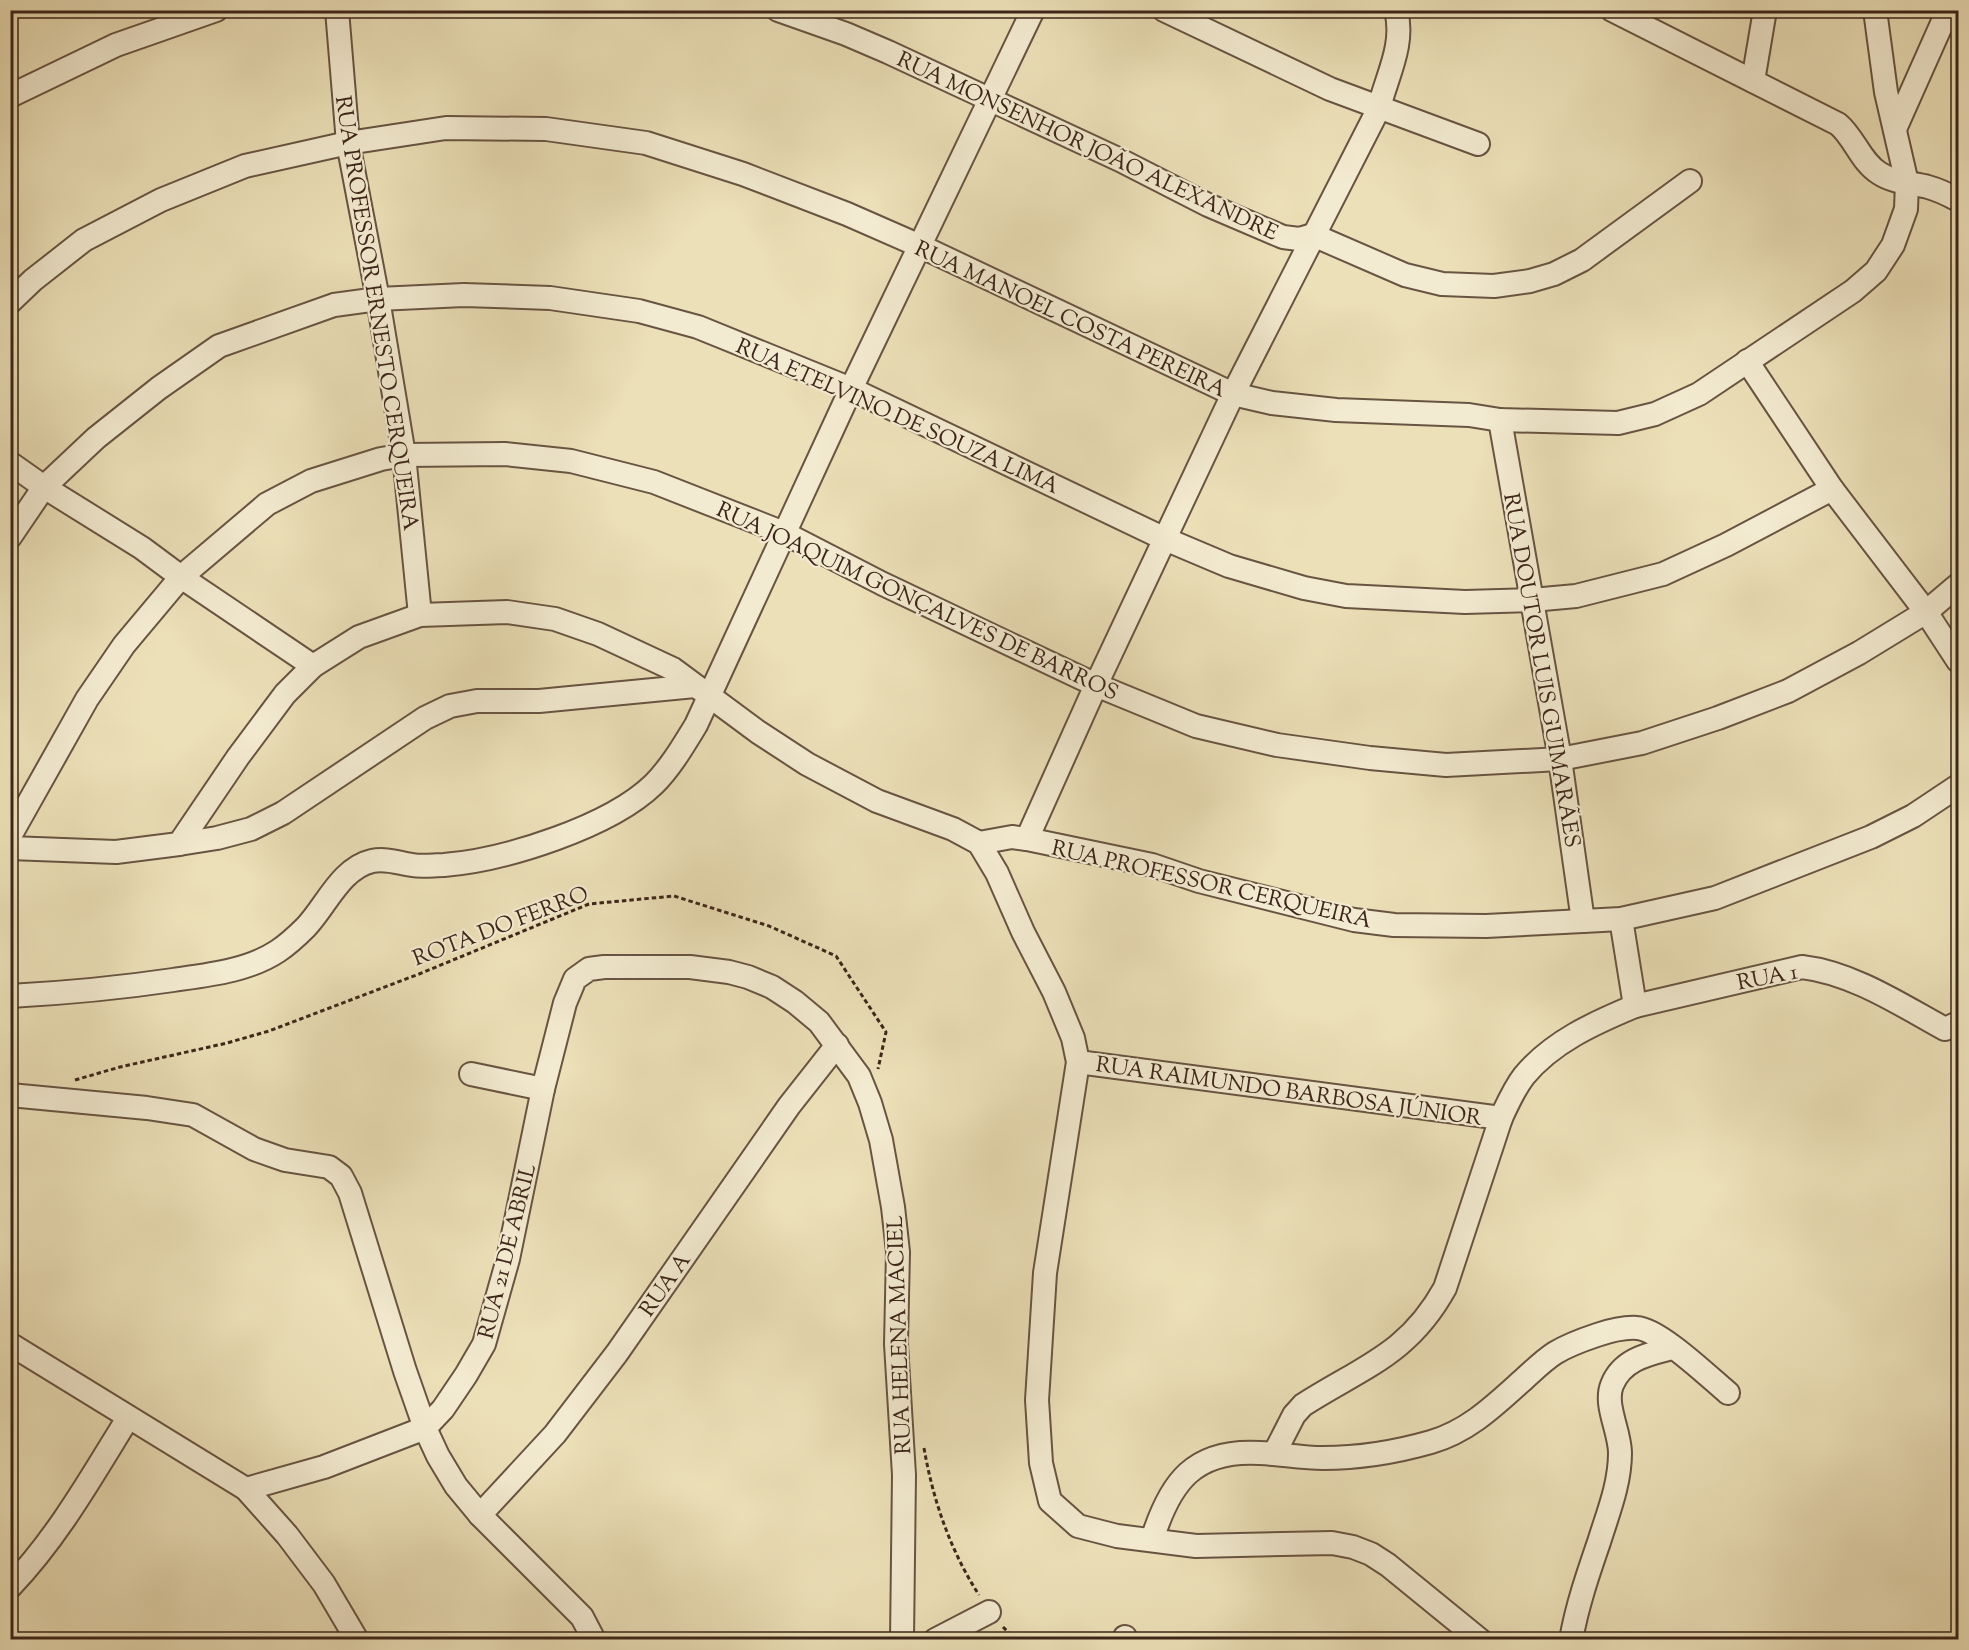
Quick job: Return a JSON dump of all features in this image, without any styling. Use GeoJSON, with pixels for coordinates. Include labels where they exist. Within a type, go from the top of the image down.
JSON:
{"type":"FeatureCollection","features":[{"type":"Feature","properties":{"kind":"street"},"geometry":{"type":"LineString","coordinates":[[10,96],[116,45],[216,10]]}},
{"type":"Feature","properties":{"kind":"street","name":"RUA PROFESSOR ERNESTO CERQUEIRA"},"geometry":{"type":"LineString","coordinates":[[337,10],[348,143],[404,455],[420,615]]}},
{"type":"Feature","properties":{"kind":"street","name":"RUA MONSENHOR JOÃO ALEXANDRE"},"geometry":{"type":"LineString","coordinates":[[778,10],[846,34],[1120,160],[1208,205],[1283,237],[1299,239],[1313,235],[1405,274],[1442,284],[1494,286],[1521,283],[1554,274],[1582,260],[1690,182]]}},
{"type":"Feature","properties":{"kind":"street"},"geometry":{"type":"LineString","coordinates":[[10,996],[74,993],[157,983],[250,964],[278,951],[305,927],[344,878],[372,861],[389,860],[415,866],[447,864],[507,853],[564,836],[621,810],[652,786],[673,761],[696,725],[702,691],[784,533],[1033,10]]}},
{"type":"Feature","properties":{"kind":"street"},"geometry":{"type":"LineString","coordinates":[[1164,10],[1330,89],[1478,144]]}},
{"type":"Feature","properties":{"kind":"street"},"geometry":{"type":"LineString","coordinates":[[1027,839],[1096,685],[1233,394],[1379,108],[1383,89],[1395,58],[1399,29],[1396,10]]}},
{"type":"Feature","properties":{"kind":"street"},"geometry":{"type":"LineString","coordinates":[[1612,10],[1838,124],[1847,132],[1872,168],[1888,178],[1930,188],[1959,200]]}},
{"type":"Feature","properties":{"kind":"street"},"geometry":{"type":"LineString","coordinates":[[1753,81],[1765,10]]}},
{"type":"Feature","properties":{"kind":"street","name":"RUA MANOEL COSTA PEREIRA"},"geometry":{"type":"LineString","coordinates":[[10,302],[33,280],[84,240],[161,200],[245,166],[348,143],[446,128],[546,129],[646,143],[743,174],[847,214],[920,246],[1233,394],[1272,403],[1336,410],[1469,416],[1500,420],[1618,423],[1655,414],[1699,394],[1853,291],[1876,271],[1893,245],[1906,209],[1907,183],[1886,92],[1875,10]]}},
{"type":"Feature","properties":{"kind":"street"},"geometry":{"type":"LineString","coordinates":[[1895,129],[1948,10]]}},
{"type":"Feature","properties":{"kind":"street","name":"RUA ETELVINO DE SOUZA LIMA"},"geometry":{"type":"LineString","coordinates":[[10,537],[44,487],[96,438],[159,388],[219,346],[334,305],[465,295],[550,298],[639,311],[698,327],[851,389],[1165,539],[1229,566],[1304,588],[1346,596],[1465,602],[1576,596],[1663,574],[1726,545],[1832,489]]}},
{"type":"Feature","properties":{"kind":"street"},"geometry":{"type":"LineString","coordinates":[[1747,361],[1832,489],[1926,612],[1959,661]]}},
{"type":"Feature","properties":{"kind":"street","name":"RUA DOUTOR LUIS GUIMARÃES"},"geometry":{"type":"LineString","coordinates":[[1500,420],[1560,759],[1583,921]]}},
{"type":"Feature","properties":{"kind":"street","name":"RUA JOAQUIM GONÇALVES DE BARROS"},"geometry":{"type":"LineString","coordinates":[[10,836],[87,699],[124,645],[181,578],[267,504],[311,481],[381,459],[404,455],[505,454],[571,461],[654,482],[784,533],[883,584],[1096,685],[1196,726],[1277,745],[1370,759],[1446,765],[1560,759],[1642,743],[1718,718],[1788,691],[1926,612],[1959,585]]}},
{"type":"Feature","properties":{"kind":"street"},"geometry":{"type":"LineString","coordinates":[[10,463],[142,548],[181,578],[313,666]]}},
{"type":"Feature","properties":{"kind":"street"},"geometry":{"type":"LineString","coordinates":[[180,844],[238,757],[285,694],[313,666],[360,637],[420,615],[507,612],[555,620],[598,634],[673,669],[758,732],[807,764],[877,801],[954,829],[979,843],[997,873],[1023,932],[1054,992],[1073,1038],[1078,1062],[1045,1273],[1037,1400],[1041,1463],[1050,1501],[1078,1526],[1117,1536],[1196,1546],[1332,1543],[1353,1547],[1371,1554],[1388,1565],[1480,1640]]}},
{"type":"Feature","properties":{"kind":"street"},"geometry":{"type":"LineString","coordinates":[[10,848],[116,852],[217,838],[250,829],[283,813],[425,718],[450,706],[477,701],[539,701],[651,691],[702,691]]}},
{"type":"Feature","properties":{"kind":"street","name":"RUA PROFESSOR CERQUEIRA"},"geometry":{"type":"LineString","coordinates":[[979,843],[1012,837],[1027,839],[1152,866],[1200,881],[1354,920],[1394,925],[1486,926],[1621,919],[1715,898],[1775,876],[1871,837],[1913,816],[1959,786]]}},
{"type":"Feature","properties":{"kind":"street"},"geometry":{"type":"LineString","coordinates":[[1621,919],[1635,1006]]}},
{"type":"Feature","properties":{"kind":"street","name":"RUA HELENA MACIEL"},"geometry":{"type":"LineString","coordinates":[[575,978],[589,969],[690,967],[748,977],[772,987],[819,1022],[859,1076],[881,1140],[893,1207],[898,1287],[896,1344],[904,1475],[902,1640]]}},
{"type":"Feature","properties":{"kind":"street","name":"RUA 1"},"geometry":{"type":"LineString","coordinates":[[1274,1454],[1294,1415],[1303,1405],[1399,1347],[1434,1307],[1445,1288],[1501,1118],[1513,1092],[1524,1076],[1537,1064],[1559,1045],[1589,1025],[1635,1006],[1802,967],[1824,970],[1882,994],[1954,1029]]}},
{"type":"Feature","properties":{"kind":"street","name":"RUA 21 DE ABRIL"},"geometry":{"type":"LineString","coordinates":[[246,1489],[324,1467],[425,1428],[443,1409],[466,1375],[484,1344],[508,1259],[543,1089],[565,1003],[575,978]]}},
{"type":"Feature","properties":{"kind":"street","name":"RUA A"},"geometry":{"type":"LineString","coordinates":[[480,1515],[555,1434],[617,1353],[782,1116],[837,1045]]}},
{"type":"Feature","properties":{"kind":"street","name":"RUA RAIMUNDO BARBOSA JÚNIOR"},"geometry":{"type":"LineString","coordinates":[[1078,1062],[1501,1118]]}},
{"type":"Feature","properties":{"kind":"street"},"geometry":{"type":"LineString","coordinates":[[471,1074],[543,1089]]}},
{"type":"Feature","properties":{"kind":"street"},"geometry":{"type":"LineString","coordinates":[[10,1095],[147,1108],[192,1115],[254,1149],[285,1160],[329,1167],[341,1176],[350,1193],[405,1371],[425,1428],[438,1456],[456,1486],[480,1515],[608,1640]]}},
{"type":"Feature","properties":{"kind":"street"},"geometry":{"type":"LineString","coordinates":[[1152,1540],[1159,1517],[1176,1486],[1199,1464],[1215,1457],[1234,1453],[1322,1458],[1360,1456],[1410,1448],[1442,1438],[1483,1416],[1554,1354],[1572,1343],[1609,1331],[1637,1328],[1659,1336],[1728,1393]]}},
{"type":"Feature","properties":{"kind":"street"},"geometry":{"type":"LineString","coordinates":[[10,1344],[246,1489],[287,1535],[324,1584],[357,1640]]}},
{"type":"Feature","properties":{"kind":"street"},"geometry":{"type":"LineString","coordinates":[[1571,1640],[1576,1611],[1611,1507],[1619,1469],[1620,1450],[1610,1401],[1611,1386],[1620,1372],[1630,1363],[1644,1355],[1672,1347]]}},
{"type":"Feature","properties":{"kind":"street"},"geometry":{"type":"LineString","coordinates":[[10,1587],[44,1547],[128,1418]]}},
{"type":"Feature","properties":{"kind":"street"},"geometry":{"type":"LineString","coordinates":[[935,1640],[989,1612]]}},
{"type":"Feature","properties":{"kind":"street"},"geometry":{"type":"LineString","coordinates":[[582,1617],[594,1640]]}},
{"type":"Feature","properties":{"kind":"path","name":"ROTA DO FERRO"},"geometry":{"type":"LineString","coordinates":[[75,1080],[120,1067],[226,1044],[269,1031],[419,974],[590,904],[674,896],[769,926],[836,956],[886,1032],[877,1073]]}},
{"type":"Feature","properties":{"kind":"path"},"geometry":{"type":"LineString","coordinates":[[923,1441],[930,1483],[939,1514],[989,1612],[1016,1640]]}}]}
